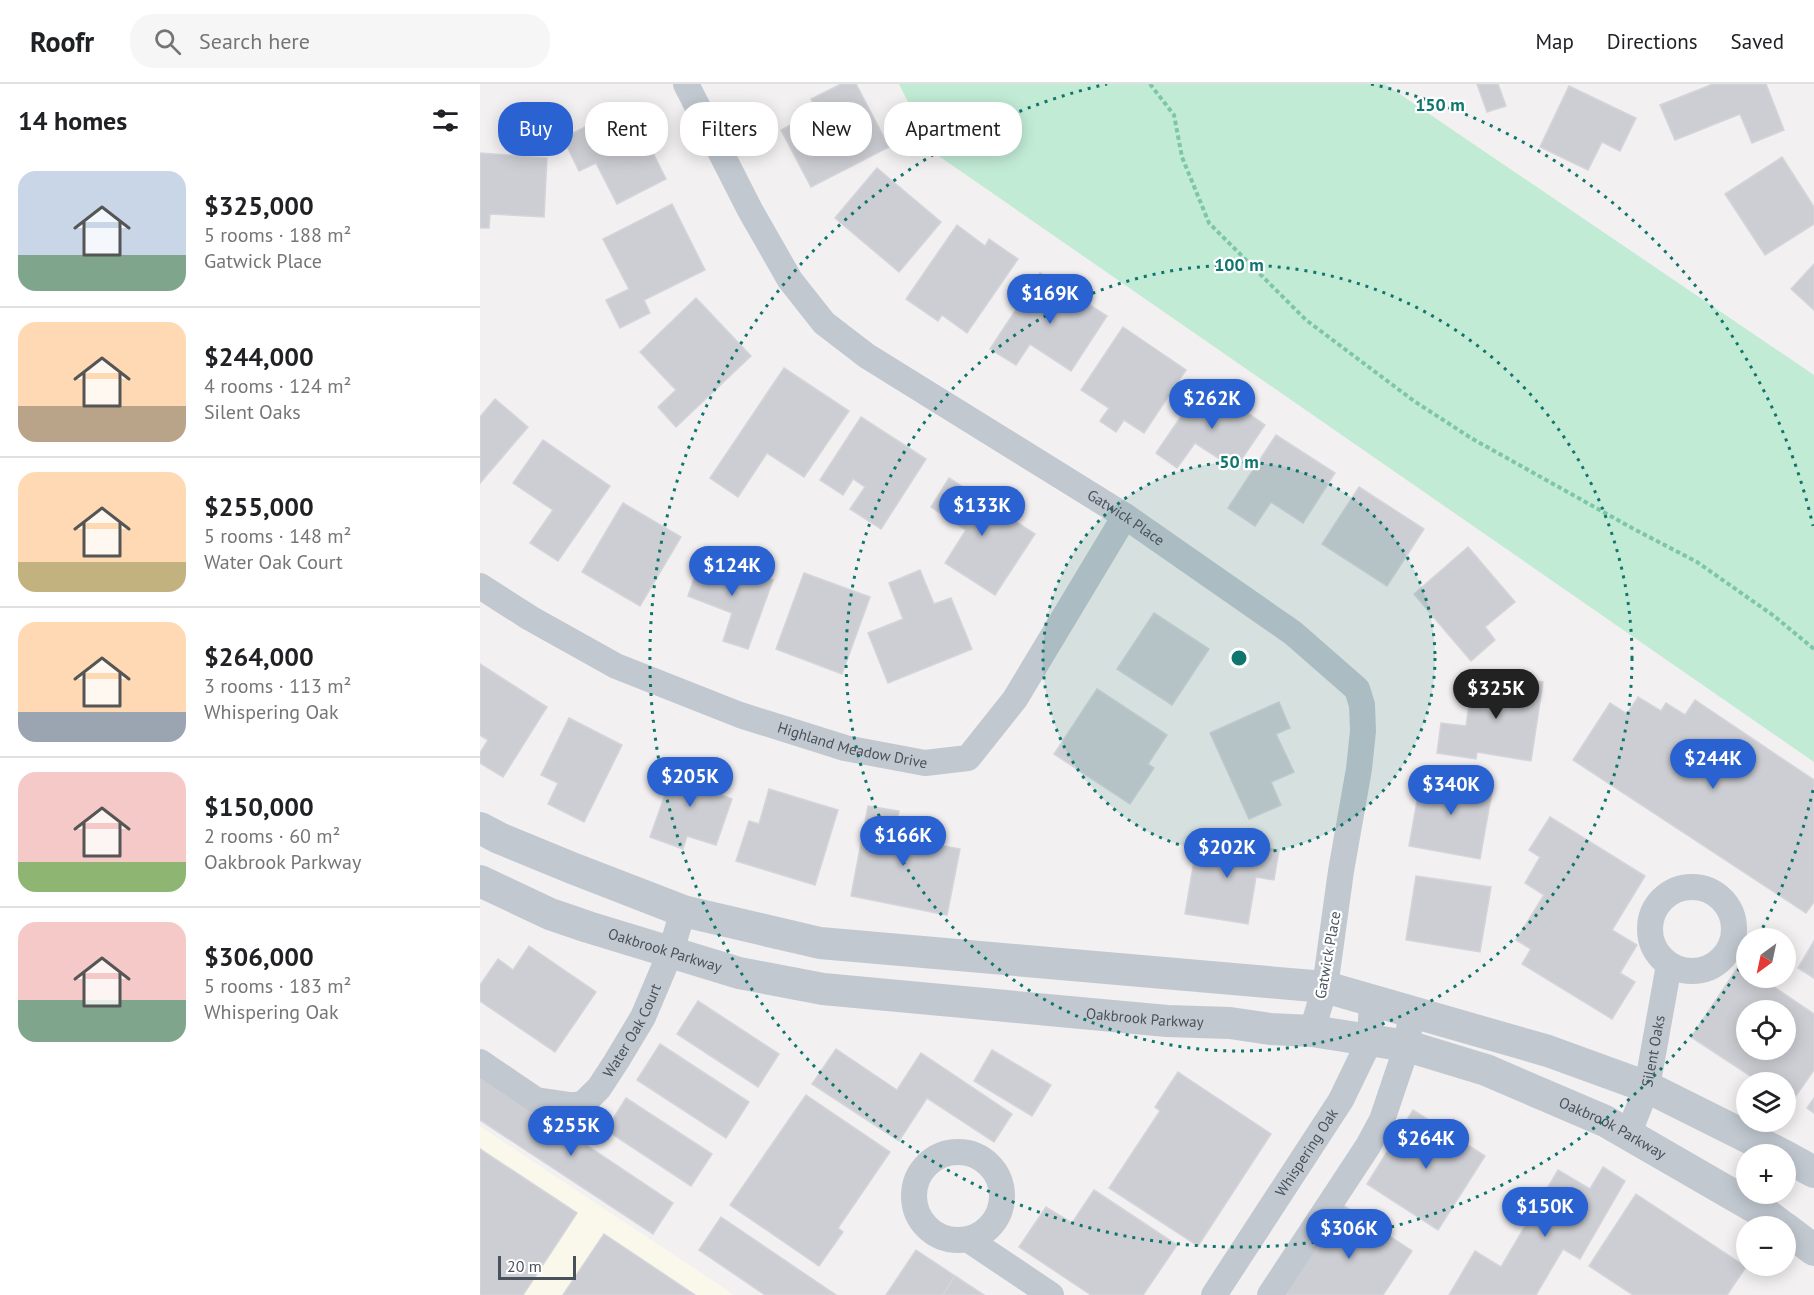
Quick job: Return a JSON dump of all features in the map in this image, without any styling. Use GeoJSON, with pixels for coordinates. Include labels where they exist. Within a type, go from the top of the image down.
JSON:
{"type":"FeatureCollection","features":[{"type":"Feature","properties":{"kind":"street","name":"Gatwick Place"},"geometry":{"type":"LineString","coordinates":[[686,84],[750,210],[790,280],[824,323],[867,356],[1125,516],[1293,633],[1357,689],[1362,705],[1363,731],[1359,769],[1341,871],[1325,987],[1312,1030]]}},
{"type":"Feature","properties":{"kind":"street","name":"Highland Meadow Drive"},"geometry":{"type":"LineString","coordinates":[[480,586],[530,618],[616,666],[740,715],[845,748],[925,763],[968,758],[990,732],[1015,699],[1125,516]]}},
{"type":"Feature","properties":{"kind":"street"},"geometry":{"type":"LineString","coordinates":[[480,828],[561,864],[683,911],[820,943],[1325,987],[1548,1051],[1647,1087],[1760,1144]]}},
{"type":"Feature","properties":{"kind":"street","name":"Oakbrook Parkway"},"geometry":{"type":"LineString","coordinates":[[480,881],[550,914],[588,927],[739,973],[823,989],[1167,1021],[1230,1023],[1270,1029],[1312,1030],[1407,1046],[1486,1070],[1605,1121],[1769,1216]]}},
{"type":"Feature","properties":{"kind":"street","name":"Water Oak Court"},"geometry":{"type":"LineString","coordinates":[[480,1062],[536,1100],[570,1105],[585,1102],[610,1071],[642,1017],[670,951],[683,911]]}},
{"type":"Feature","properties":{"kind":"street","name":"Silent Oaks"},"geometry":{"type":"LineString","coordinates":[[1628,1135],[1647,1087],[1669,965]]}},
{"type":"Feature","properties":{"kind":"street","name":"Whispering Oak"},"geometry":{"type":"LineString","coordinates":[[1214,1295],[1341,1100],[1370,1040],[1372,1001]]}},
{"type":"Feature","properties":{"kind":"street"},"geometry":{"type":"LineString","coordinates":[[1270,1295],[1378,1129],[1407,1046],[1411,1013]]}},
{"type":"Feature","properties":{"kind":"street"},"geometry":{"type":"LineString","coordinates":[[1796,1162],[1814,1172]]}},
{"type":"Feature","properties":{"kind":"street","name":"Oakbrook Parkway"},"geometry":{"type":"LineString","coordinates":[[1796,1237],[1814,1250]]}},
{"type":"Feature","properties":{"kind":"street"},"geometry":{"type":"LineString","coordinates":[[969,1240],[1051,1295]]}},
{"type":"Feature","properties":{"kind":"path"},"geometry":{"type":"LineString","coordinates":[[1150,84],[1173,115],[1182,157],[1209,223],[1306,320],[1414,401],[1471,438],[1697,562],[1774,616],[1814,649]]}},
{"type":"Feature","properties":{"kind":"shaded area"},"geometry":{"type":"Polygon","coordinates":[[[480,1126],[734,1295],[480,1295],[480,1126]]]}},
{"type":"Feature","properties":{"kind":"green space"},"geometry":{"type":"Polygon","coordinates":[[[899,84],[1385,84],[1814,375],[1814,762],[939,156],[1022,156],[1022,102],[908,102],[899,84]]]}},
{"type":"Feature","properties":{"kind":"building"},"geometry":{"type":"Polygon","coordinates":[[[841,84],[856,84],[865,102],[812,102],[811,99],[841,84]]]}},
{"type":"Feature","properties":{"kind":"building"},"geometry":{"type":"Polygon","coordinates":[[[1477,84],[1498,84],[1506,106],[1487,112],[1477,84]]]}},
{"type":"Feature","properties":{"kind":"building"},"geometry":{"type":"Polygon","coordinates":[[[1713,84],[1766,84],[1784,130],[1752,143],[1740,114],[1675,140],[1660,105],[1713,84]]]}},
{"type":"Feature","properties":{"kind":"building"},"geometry":{"type":"Polygon","coordinates":[[[1569,86],[1636,118],[1620,151],[1602,142],[1588,170],[1540,147],[1569,86]]]}},
{"type":"Feature","properties":{"kind":"building"},"geometry":{"type":"Polygon","coordinates":[[[872,115],[884,137],[884,150],[872,156],[872,115]]]}},
{"type":"Feature","properties":{"kind":"building"},"geometry":{"type":"Polygon","coordinates":[[[790,125],[790,147],[781,130],[790,125]]]}},
{"type":"Feature","properties":{"kind":"building"},"geometry":{"type":"Polygon","coordinates":[[[585,127],[585,156],[654,156],[666,179],[617,204],[596,163],[579,171],[572,156],[573,133],[585,127]]]}},
{"type":"Feature","properties":{"kind":"building"},"geometry":{"type":"Polygon","coordinates":[[[480,153],[547,158],[544,217],[490,214],[489,228],[480,228],[480,153]]]}},
{"type":"Feature","properties":{"kind":"building"},"geometry":{"type":"Polygon","coordinates":[[[795,156],[871,156],[811,187],[795,156]]]}},
{"type":"Feature","properties":{"kind":"building"},"geometry":{"type":"Polygon","coordinates":[[[1782,157],[1814,207],[1814,224],[1765,255],[1725,194],[1782,157]]]}},
{"type":"Feature","properties":{"kind":"building"},"geometry":{"type":"Polygon","coordinates":[[[877,168],[941,222],[899,272],[835,218],[877,168]]]}},
{"type":"Feature","properties":{"kind":"building"},"geometry":{"type":"Polygon","coordinates":[[[672,204],[705,270],[644,300],[650,313],[620,328],[606,300],[629,289],[603,239],[672,204]]]}},
{"type":"Feature","properties":{"kind":"building"},"geometry":{"type":"Polygon","coordinates":[[[957,225],[985,246],[989,239],[1018,259],[967,333],[942,315],[938,321],[906,299],[957,225]]]}},
{"type":"Feature","properties":{"kind":"building"},"geometry":{"type":"Polygon","coordinates":[[[1814,264],[1814,310],[1791,289],[1814,264]]]}},
{"type":"Feature","properties":{"kind":"building"},"geometry":{"type":"Polygon","coordinates":[[[1040,273],[1107,316],[1071,371],[1030,344],[1016,365],[990,349],[1040,273]]]}},
{"type":"Feature","properties":{"kind":"building"},"geometry":{"type":"Polygon","coordinates":[[[696,298],[751,356],[676,427],[658,407],[676,390],[640,352],[696,298]]]}},
{"type":"Feature","properties":{"kind":"building"},"geometry":{"type":"Polygon","coordinates":[[[1123,327],[1186,370],[1144,433],[1124,420],[1116,432],[1100,421],[1109,408],[1081,390],[1123,327]]]}},
{"type":"Feature","properties":{"kind":"building"},"geometry":{"type":"Polygon","coordinates":[[[784,368],[849,411],[804,477],[767,453],[738,497],[710,478],[784,368]]]}},
{"type":"Feature","properties":{"kind":"building"},"geometry":{"type":"Polygon","coordinates":[[[1204,383],[1265,425],[1235,469],[1195,443],[1177,468],[1156,453],[1204,383]]]}},
{"type":"Feature","properties":{"kind":"building"},"geometry":{"type":"Polygon","coordinates":[[[495,399],[528,427],[480,483],[480,417],[495,399]]]}},
{"type":"Feature","properties":{"kind":"building"},"geometry":{"type":"Polygon","coordinates":[[[861,417],[926,459],[881,529],[850,509],[865,487],[853,479],[843,495],[820,480],[861,417]]]}},
{"type":"Feature","properties":{"kind":"building"},"geometry":{"type":"Polygon","coordinates":[[[1276,435],[1335,473],[1303,523],[1271,502],[1255,526],[1228,508],[1276,435]]]}},
{"type":"Feature","properties":{"kind":"building"},"geometry":{"type":"Polygon","coordinates":[[[543,440],[610,486],[558,561],[530,543],[553,510],[513,483],[543,440]]]}},
{"type":"Feature","properties":{"kind":"building"},"geometry":{"type":"Polygon","coordinates":[[[949,478],[1035,534],[995,595],[945,563],[966,530],[931,507],[949,478]]]}},
{"type":"Feature","properties":{"kind":"building"},"geometry":{"type":"Polygon","coordinates":[[[1359,487],[1424,529],[1387,586],[1322,544],[1359,487]]]}},
{"type":"Feature","properties":{"kind":"building"},"geometry":{"type":"Polygon","coordinates":[[[623,503],[681,537],[640,606],[582,572],[623,503]]]}},
{"type":"Feature","properties":{"kind":"building"},"geometry":{"type":"Polygon","coordinates":[[[1468,547],[1515,602],[1485,627],[1495,640],[1471,661],[1414,594],[1468,547]]]}},
{"type":"Feature","properties":{"kind":"building"},"geometry":{"type":"Polygon","coordinates":[[[702,555],[773,580],[748,649],[723,641],[732,613],[688,596],[702,555]]]}},
{"type":"Feature","properties":{"kind":"building"},"geometry":{"type":"Polygon","coordinates":[[[920,570],[934,604],[951,598],[972,649],[888,683],[868,633],[903,619],[889,583],[920,570]]]}},
{"type":"Feature","properties":{"kind":"building"},"geometry":{"type":"Polygon","coordinates":[[[804,573],[870,597],[842,674],[776,649],[804,573]]]}},
{"type":"Feature","properties":{"kind":"building"},"geometry":{"type":"Polygon","coordinates":[[[1154,613],[1209,649],[1172,705],[1117,669],[1154,613]]]}},
{"type":"Feature","properties":{"kind":"building"},"geometry":{"type":"Polygon","coordinates":[[[480,664],[547,707],[503,777],[480,763],[480,753],[488,740],[480,735],[480,664]]]}},
{"type":"Feature","properties":{"kind":"building"},"geometry":{"type":"Polygon","coordinates":[[[1474,672],[1543,682],[1531,761],[1477,752],[1476,759],[1437,753],[1441,723],[1466,726],[1474,672]]]}},
{"type":"Feature","properties":{"kind":"building"},"geometry":{"type":"Polygon","coordinates":[[[1097,689],[1167,735],[1148,764],[1154,768],[1130,804],[1054,754],[1097,689]]]}},
{"type":"Feature","properties":{"kind":"building"},"geometry":{"type":"Polygon","coordinates":[[[1638,697],[1661,711],[1666,703],[1685,715],[1695,700],[1814,780],[1814,902],[1806,913],[1573,760],[1610,703],[1627,714],[1638,697]]]}},
{"type":"Feature","properties":{"kind":"building"},"geometry":{"type":"Polygon","coordinates":[[[1279,702],[1290,728],[1276,734],[1294,772],[1271,782],[1281,805],[1249,819],[1210,733],[1279,702]]]}},
{"type":"Feature","properties":{"kind":"building"},"geometry":{"type":"Polygon","coordinates":[[[569,718],[622,745],[584,822],[548,804],[558,783],[541,775],[569,718]]]}},
{"type":"Feature","properties":{"kind":"building"},"geometry":{"type":"Polygon","coordinates":[[[678,758],[709,769],[703,788],[732,799],[716,845],[687,836],[683,849],[650,837],[678,758]]]}},
{"type":"Feature","properties":{"kind":"building"},"geometry":{"type":"Polygon","coordinates":[[[1422,773],[1493,786],[1480,859],[1409,846],[1422,773]]]}},
{"type":"Feature","properties":{"kind":"building"},"geometry":{"type":"Polygon","coordinates":[[[769,789],[838,810],[815,885],[736,861],[749,821],[759,824],[769,789]]]}},
{"type":"Feature","properties":{"kind":"building"},"geometry":{"type":"Polygon","coordinates":[[[868,806],[899,811],[894,836],[960,849],[947,915],[851,896],[868,806]]]}},
{"type":"Feature","properties":{"kind":"building"},"geometry":{"type":"Polygon","coordinates":[[[1550,817],[1645,876],[1612,930],[1637,945],[1620,973],[1635,982],[1612,1019],[1522,964],[1531,949],[1516,940],[1544,895],[1525,883],[1540,857],[1529,850],[1550,817]]]}},
{"type":"Feature","properties":{"kind":"building"},"geometry":{"type":"Polygon","coordinates":[[[1198,837],[1279,850],[1274,880],[1256,877],[1248,924],[1185,914],[1198,837]]]}},
{"type":"Feature","properties":{"kind":"building"},"geometry":{"type":"Polygon","coordinates":[[[1416,876],[1491,887],[1480,952],[1406,940],[1416,876]]]}},
{"type":"Feature","properties":{"kind":"building"},"geometry":{"type":"Polygon","coordinates":[[[1814,941],[1814,978],[1798,968],[1814,941]]]}},
{"type":"Feature","properties":{"kind":"building"},"geometry":{"type":"Polygon","coordinates":[[[529,946],[596,992],[555,1052],[480,1001],[480,985],[498,959],[513,970],[529,946]]]}},
{"type":"Feature","properties":{"kind":"building"},"geometry":{"type":"Polygon","coordinates":[[[1736,970],[1736,988],[1776,988],[1793,1000],[1736,1000],[1736,1060],[1796,1060],[1796,1002],[1814,1014],[1814,1070],[1796,1096],[1796,1072],[1744,1072],[1691,1037],[1736,970]]]}},
{"type":"Feature","properties":{"kind":"building"},"geometry":{"type":"Polygon","coordinates":[[[698,1001],[779,1054],[758,1087],[677,1034],[698,1001]]]}},
{"type":"Feature","properties":{"kind":"building"},"geometry":{"type":"Polygon","coordinates":[[[660,1044],[749,1102],[726,1138],[637,1080],[660,1044]]]}},
{"type":"Feature","properties":{"kind":"building"},"geometry":{"type":"Polygon","coordinates":[[[836,1049],[897,1090],[921,1053],[1012,1114],[994,1142],[927,1098],[899,1141],[812,1084],[836,1049]]]}},
{"type":"Feature","properties":{"kind":"building"},"geometry":{"type":"Polygon","coordinates":[[[992,1050],[1051,1085],[1032,1116],[974,1081],[992,1050]]]}},
{"type":"Feature","properties":{"kind":"building"},"geometry":{"type":"Polygon","coordinates":[[[1178,1072],[1271,1134],[1198,1246],[1109,1188],[1160,1111],[1155,1107],[1178,1072]]]}},
{"type":"Feature","properties":{"kind":"building"},"geometry":{"type":"Polygon","coordinates":[[[480,1074],[673,1203],[653,1234],[480,1120],[480,1074]]]}},
{"type":"Feature","properties":{"kind":"building"},"geometry":{"type":"Polygon","coordinates":[[[806,1095],[890,1152],[838,1228],[843,1232],[819,1266],[730,1205],[806,1095]]]}},
{"type":"Feature","properties":{"kind":"building"},"geometry":{"type":"Polygon","coordinates":[[[626,1098],[712,1154],[691,1186],[606,1130],[626,1098]]]}},
{"type":"Feature","properties":{"kind":"building"},"geometry":{"type":"Polygon","coordinates":[[[1814,1098],[1814,1113],[1807,1108],[1814,1098]]]}},
{"type":"Feature","properties":{"kind":"building"},"geometry":{"type":"Polygon","coordinates":[[[1413,1110],[1485,1156],[1438,1230],[1367,1184],[1413,1110]]]}},
{"type":"Feature","properties":{"kind":"building"},"geometry":{"type":"Polygon","coordinates":[[[480,1149],[577,1213],[523,1295],[480,1295],[480,1149]]]}},
{"type":"Feature","properties":{"kind":"building"},"geometry":{"type":"Polygon","coordinates":[[[1603,1167],[1625,1181],[1580,1259],[1563,1249],[1536,1295],[1449,1295],[1475,1251],[1501,1267],[1558,1170],[1590,1189],[1603,1167]]]}},
{"type":"Feature","properties":{"kind":"building"},"geometry":{"type":"Polygon","coordinates":[[[1094,1190],[1177,1245],[1143,1295],[1091,1295],[1019,1247],[1046,1207],[1072,1223],[1094,1190]]]}},
{"type":"Feature","properties":{"kind":"building"},"geometry":{"type":"Polygon","coordinates":[[[1636,1194],[1736,1260],[1736,1276],[1740,1276],[1727,1295],[1633,1295],[1589,1266],[1636,1194]]]}},
{"type":"Feature","properties":{"kind":"building"},"geometry":{"type":"Polygon","coordinates":[[[1340,1203],[1412,1251],[1383,1295],[1281,1295],[1340,1203]]]}},
{"type":"Feature","properties":{"kind":"building"},"geometry":{"type":"Polygon","coordinates":[[[721,1217],[836,1295],[765,1295],[699,1250],[721,1217]]]}},
{"type":"Feature","properties":{"kind":"building"},"geometry":{"type":"Polygon","coordinates":[[[604,1234],[695,1295],[563,1295],[604,1234]]]}},
{"type":"Feature","properties":{"kind":"building"},"geometry":{"type":"Polygon","coordinates":[[[916,1250],[955,1276],[943,1295],[886,1295],[916,1250]]]}},
{"type":"Feature","properties":{"kind":"building"},"geometry":{"type":"Polygon","coordinates":[[[955,1276],[984,1295],[943,1295],[955,1276]]]}}]}
